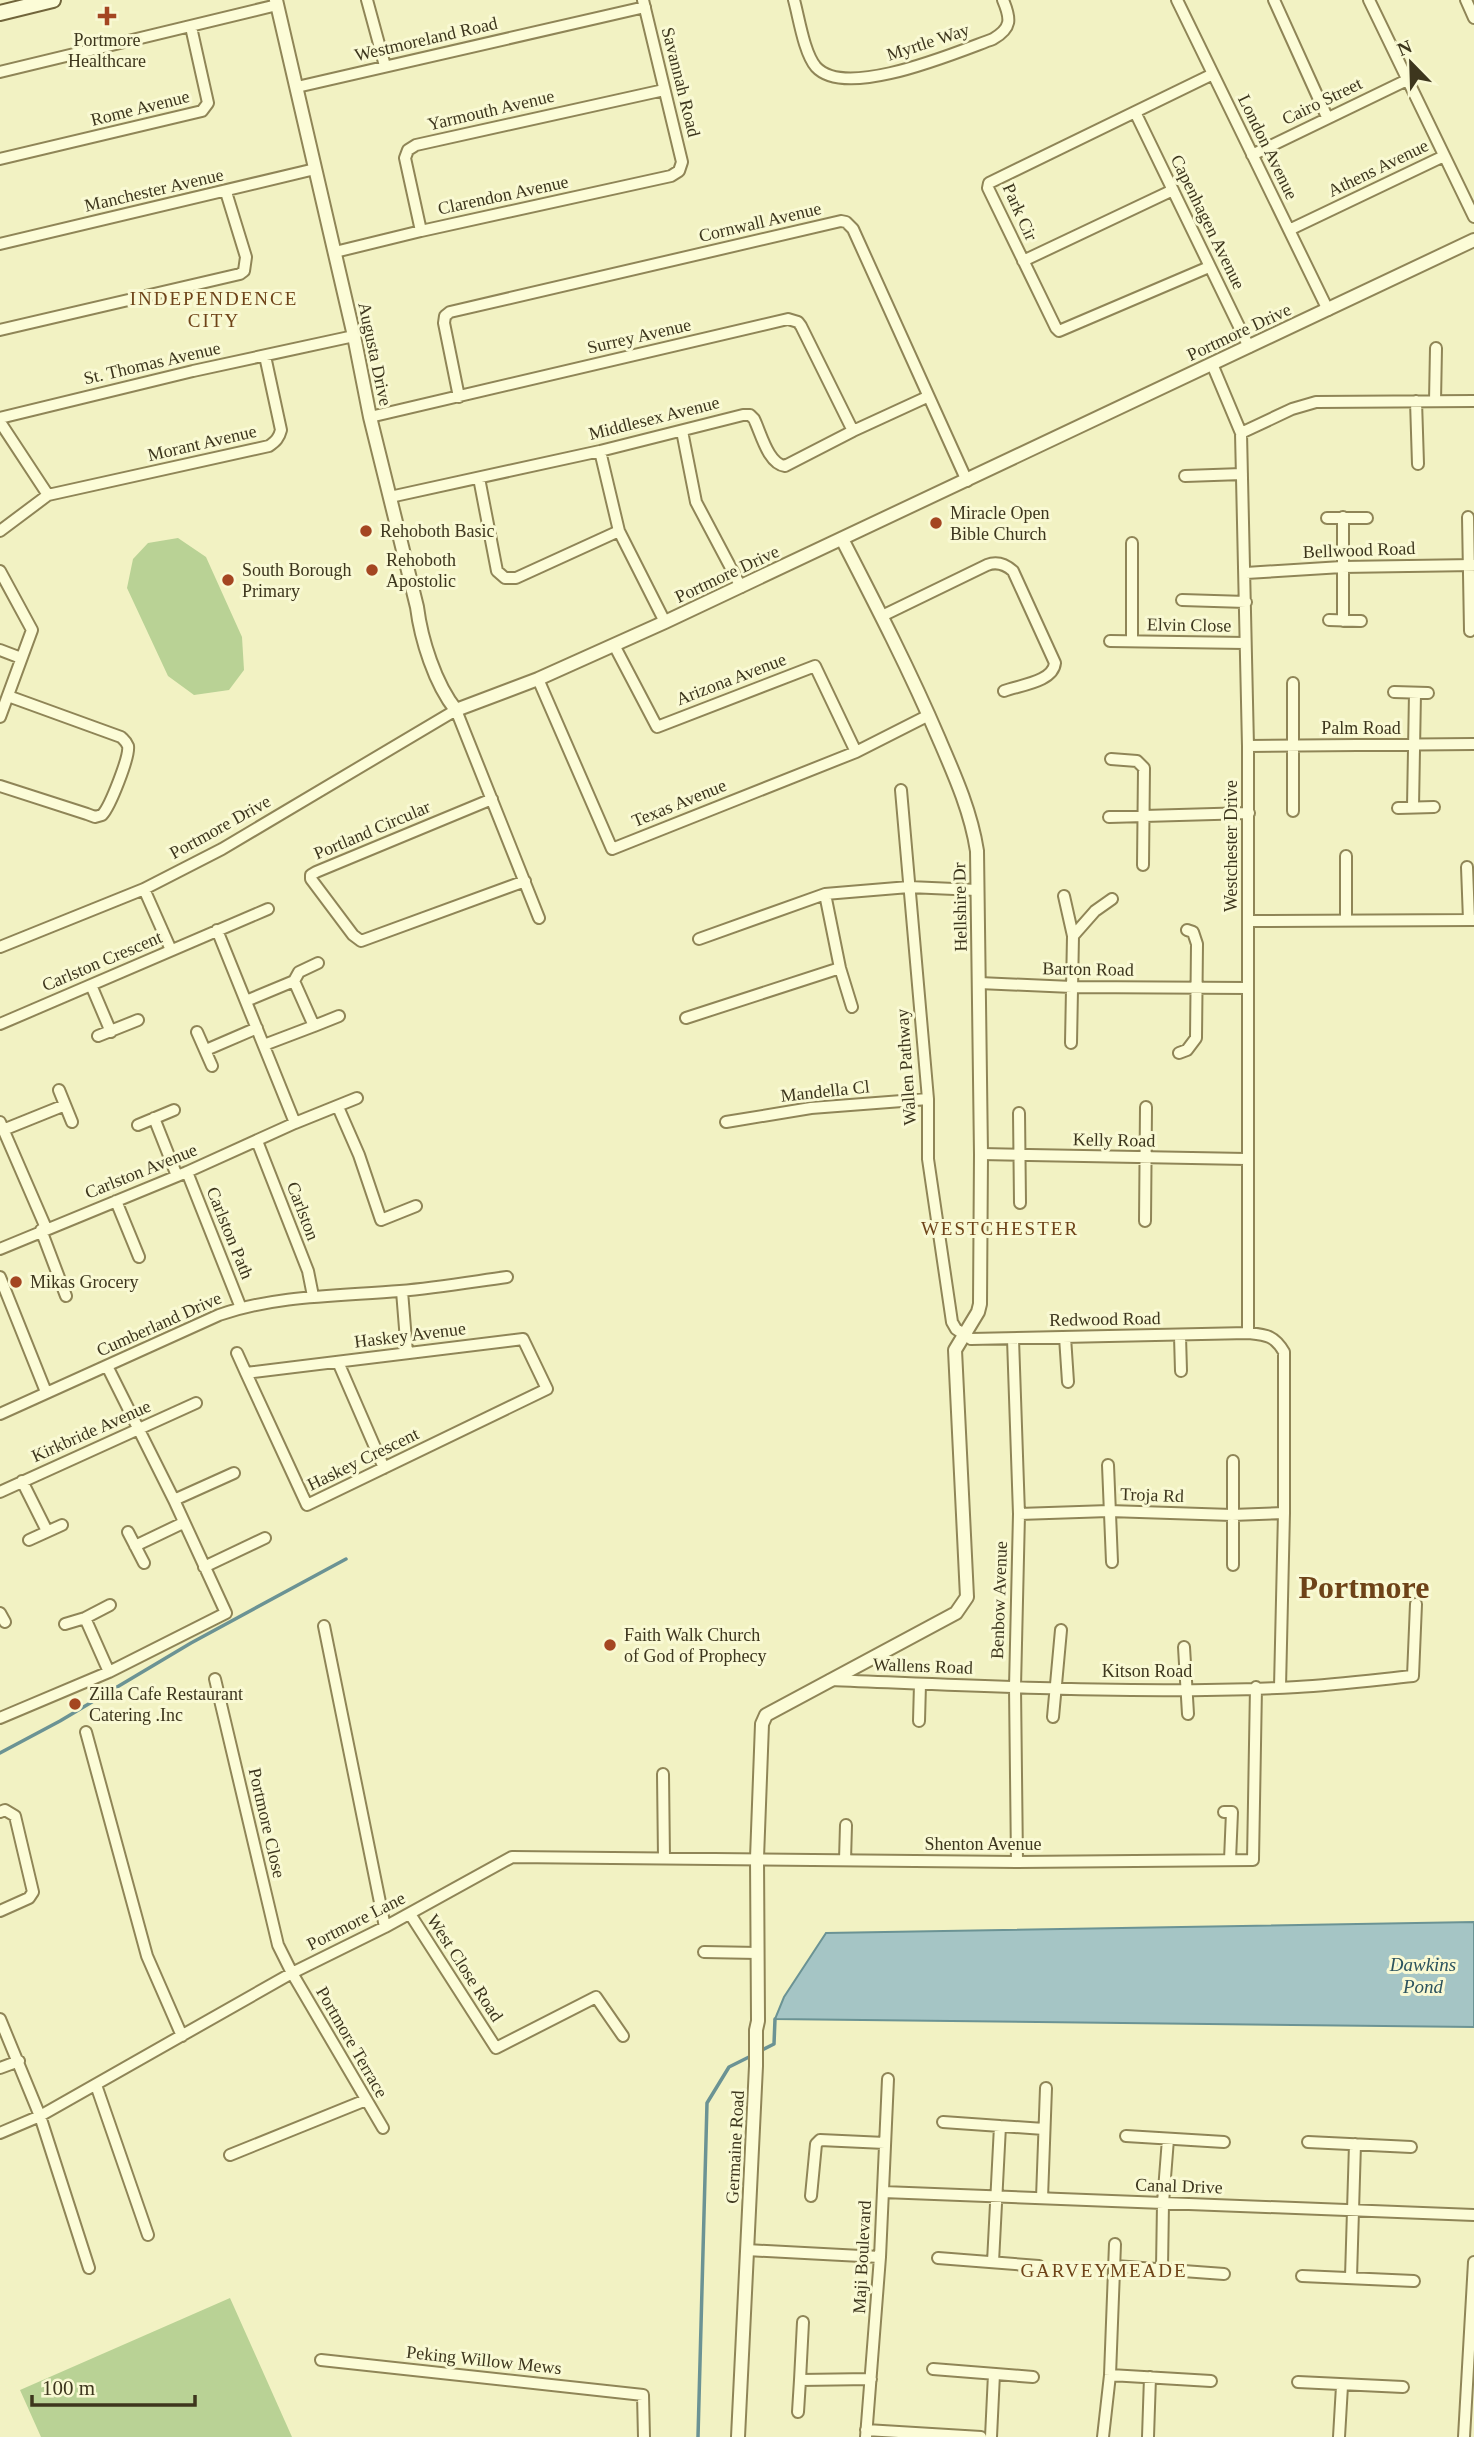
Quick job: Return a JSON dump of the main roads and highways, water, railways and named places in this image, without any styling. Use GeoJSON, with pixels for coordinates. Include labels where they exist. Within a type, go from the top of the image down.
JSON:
{"type":"FeatureCollection","features":[{"type":"Feature","properties":{"kind":"main road"},"geometry":{"type":"LineString","coordinates":[[0,13],[53,0]]}},
{"type":"Feature","properties":{"kind":"water","name":"Dawkins Pond"},"geometry":{"type":"Polygon","coordinates":[[[1474,1922],[1474,2027],[775,2019],[784,1997],[826,1933],[1474,1922]]]}},
{"type":"Feature","properties":{"kind":"waterway"},"geometry":{"type":"LineString","coordinates":[[0,1753],[60,1721],[191,1643],[346,1559]]}},
{"type":"Feature","properties":{"kind":"waterway"},"geometry":{"type":"LineString","coordinates":[[758,2052],[774,2044],[775,2019]]}},
{"type":"Feature","properties":{"kind":"waterway"},"geometry":{"type":"LineString","coordinates":[[698,2437],[707,2103],[729,2067],[751,2056]]}},
{"type":"Feature","properties":{"kind":"place","name":"Portmore Healthcare"},"geometry":{"type":"Point","coordinates":[107,16]}},
{"type":"Feature","properties":{"kind":"place","name":"Miracle Open Bible Church"},"geometry":{"type":"Point","coordinates":[936,523]}},
{"type":"Feature","properties":{"kind":"place","name":"Rehoboth Basic"},"geometry":{"type":"Point","coordinates":[366,531]}},
{"type":"Feature","properties":{"kind":"place","name":"Rehoboth Apostolic"},"geometry":{"type":"Point","coordinates":[372,570]}},
{"type":"Feature","properties":{"kind":"place","name":"South Borough Primary"},"geometry":{"type":"Point","coordinates":[228,580]}},
{"type":"Feature","properties":{"kind":"place","name":"Mikas Grocery"},"geometry":{"type":"Point","coordinates":[16,1282]}},
{"type":"Feature","properties":{"kind":"place","name":"Faith Walk Church of God of Prophecy"},"geometry":{"type":"Point","coordinates":[610,1645]}},
{"type":"Feature","properties":{"kind":"place","name":"Zilla Cafe Restaurant Catering .Inc"},"geometry":{"type":"Point","coordinates":[75,1704]}},
{"type":"Feature","properties":{"kind":"district","name":"INDEPENDENCE CITY"},"geometry":{"type":"Point","coordinates":[214,309]}},
{"type":"Feature","properties":{"kind":"district","name":"WESTCHESTER"},"geometry":{"type":"Point","coordinates":[1000,1228]}},
{"type":"Feature","properties":{"kind":"district","name":"Portmore"},"geometry":{"type":"Point","coordinates":[1364,1587]}},
{"type":"Feature","properties":{"kind":"district","name":"GARVEYMEADE"},"geometry":{"type":"Point","coordinates":[1104,2270]}}]}
